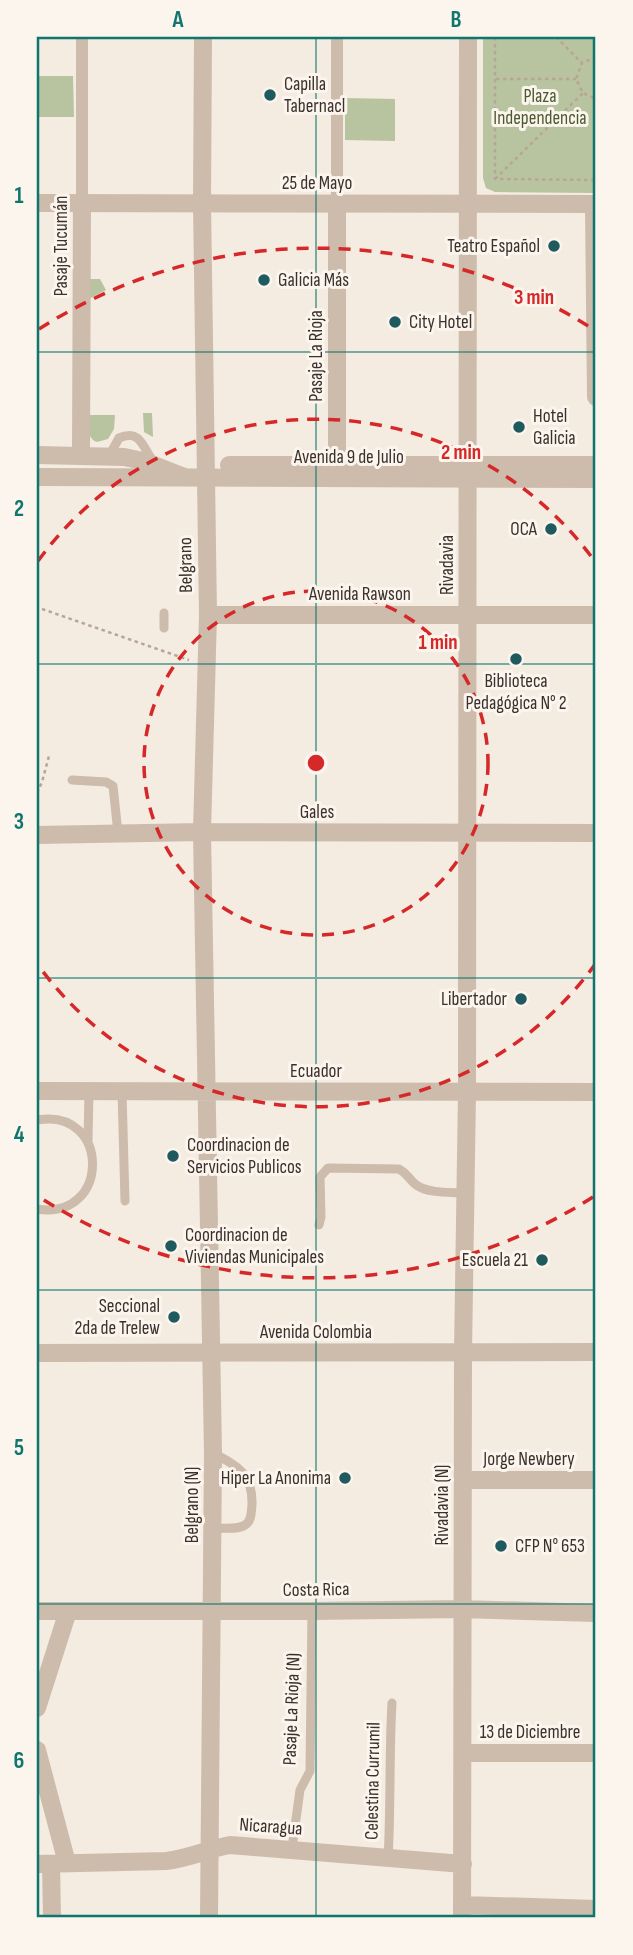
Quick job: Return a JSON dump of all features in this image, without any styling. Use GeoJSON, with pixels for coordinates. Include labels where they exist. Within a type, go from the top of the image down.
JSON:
{"type":"FeatureCollection","features":[{"type":"Feature","properties":{"kind":"street","name":"Pasaje Tucumán"},"geometry":{"type":"LineString","coordinates":[[76,456],[82,203],[82,37]]}},
{"type":"Feature","properties":{"kind":"street","name":"Belgrano"},"geometry":{"type":"LineString","coordinates":[[203,37],[202,203],[208,615],[202,832],[205,1093]]}},
{"type":"Feature","properties":{"kind":"street"},"geometry":{"type":"LineString","coordinates":[[337,37],[337,204]]}},
{"type":"Feature","properties":{"kind":"street","name":"Rivadavia"},"geometry":{"type":"LineString","coordinates":[[467,1092],[470,204],[468,37]]}},
{"type":"Feature","properties":{"kind":"street","name":"25 de Mayo"},"geometry":{"type":"LineString","coordinates":[[37,203],[595,204]]}},
{"type":"Feature","properties":{"kind":"street","name":"Pasaje La Rioja"},"geometry":{"type":"LineString","coordinates":[[337,204],[337,465]]}},
{"type":"Feature","properties":{"kind":"street"},"geometry":{"type":"LineString","coordinates":[[595,204],[596,397]]}},
{"type":"Feature","properties":{"kind":"street","name":"Avenida 9 de Julio"},"geometry":{"type":"LineString","coordinates":[[37,455],[134,458],[185,477]]}},
{"type":"Feature","properties":{"kind":"street"},"geometry":{"type":"LineString","coordinates":[[43,477],[76,456]]}},
{"type":"Feature","properties":{"kind":"street","name":"Avenida 9 de Julio"},"geometry":{"type":"LineString","coordinates":[[43,477],[185,477],[206,471],[337,465],[596,479]]}},
{"type":"Feature","properties":{"kind":"street","name":"Avenida 9 de Julio"},"geometry":{"type":"LineString","coordinates":[[206,471],[467,472],[596,465]]}},
{"type":"Feature","properties":{"kind":"street","name":"Avenida Rawson"},"geometry":{"type":"LineString","coordinates":[[208,615],[596,615]]}},
{"type":"Feature","properties":{"kind":"street","name":"Gales"},"geometry":{"type":"LineString","coordinates":[[37,835],[202,832],[596,833]]}},
{"type":"Feature","properties":{"kind":"street","name":"Ecuador"},"geometry":{"type":"LineString","coordinates":[[37,1091],[596,1092]]}},
{"type":"Feature","properties":{"kind":"street","name":"Rivadavia (N)"},"geometry":{"type":"LineString","coordinates":[[462,1912],[463,1353],[467,1092]]}},
{"type":"Feature","properties":{"kind":"street","name":"Belgrano (N)"},"geometry":{"type":"LineString","coordinates":[[205,1093],[213,1453],[209,1918]]}},
{"type":"Feature","properties":{"kind":"street","name":"Avenida Colombia"},"geometry":{"type":"LineString","coordinates":[[37,1353],[596,1352]]}},
{"type":"Feature","properties":{"kind":"street","name":"Jorge Newbery"},"geometry":{"type":"LineString","coordinates":[[463,1480],[596,1480]]}},
{"type":"Feature","properties":{"kind":"street","name":"Costa Rica"},"geometry":{"type":"LineString","coordinates":[[37,1611],[312,1612],[462,1609],[596,1613]]}},
{"type":"Feature","properties":{"kind":"street"},"geometry":{"type":"LineString","coordinates":[[37,1708],[68,1611]]}},
{"type":"Feature","properties":{"kind":"street"},"geometry":{"type":"LineString","coordinates":[[37,1750],[52,1864],[52,1918]]}},
{"type":"Feature","properties":{"kind":"street","name":"13 de Diciembre"},"geometry":{"type":"LineString","coordinates":[[464,1753],[596,1753]]}},
{"type":"Feature","properties":{"kind":"street","name":"Nicaragua"},"geometry":{"type":"LineString","coordinates":[[52,1864],[185,1859],[209,1849],[230,1845],[463,1864]]}},
{"type":"Feature","properties":{"kind":"street"},"geometry":{"type":"LineString","coordinates":[[462,1912],[596,1909]]}},
{"type":"Feature","properties":{"kind":"lane"},"geometry":{"type":"LineString","coordinates":[[164,613],[164,628]]}},
{"type":"Feature","properties":{"kind":"lane"},"geometry":{"type":"LineString","coordinates":[[72,780],[106,782],[113,786],[118,833]]}},
{"type":"Feature","properties":{"kind":"lane"},"geometry":{"type":"LineString","coordinates":[[88,1143],[89,1091]]}},
{"type":"Feature","properties":{"kind":"lane"},"geometry":{"type":"LineString","coordinates":[[122,1092],[125,1201]]}},
{"type":"Feature","properties":{"kind":"lane"},"geometry":{"type":"LineString","coordinates":[[37,1119],[56,1119],[82,1134],[92,1152],[93,1173],[85,1192],[69,1205],[60,1209],[37,1209]]}},
{"type":"Feature","properties":{"kind":"lane"},"geometry":{"type":"LineString","coordinates":[[319,1225],[320,1177],[328,1168],[399,1169],[409,1175],[414,1184],[425,1189],[466,1193]]}},
{"type":"Feature","properties":{"kind":"lane"},"geometry":{"type":"LineString","coordinates":[[213,1453],[230,1461],[243,1472],[252,1496],[251,1516],[246,1525],[213,1528]]}},
{"type":"Feature","properties":{"kind":"lane","name":"Pasaje La Rioja (N)"},"geometry":{"type":"LineString","coordinates":[[292,1848],[300,1790],[310,1771],[312,1612]]}},
{"type":"Feature","properties":{"kind":"lane","name":"Celestina Currumil"},"geometry":{"type":"LineString","coordinates":[[388,1859],[391,1795],[388,1762],[393,1703]]}},
{"type":"Feature","properties":{"kind":"path"},"geometry":{"type":"LineString","coordinates":[[495,37],[495,179]]}},
{"type":"Feature","properties":{"kind":"path"},"geometry":{"type":"LineString","coordinates":[[556,37],[582,63]]}},
{"type":"Feature","properties":{"kind":"path"},"geometry":{"type":"LineString","coordinates":[[596,57],[582,63],[576,79],[583,93],[596,99]]}},
{"type":"Feature","properties":{"kind":"path"},"geometry":{"type":"LineString","coordinates":[[495,79],[576,79]]}},
{"type":"Feature","properties":{"kind":"path"},"geometry":{"type":"LineString","coordinates":[[495,179],[583,93]]}},
{"type":"Feature","properties":{"kind":"path"},"geometry":{"type":"LineString","coordinates":[[495,179],[596,180]]}},
{"type":"Feature","properties":{"kind":"path"},"geometry":{"type":"LineString","coordinates":[[42,609],[189,660]]}},
{"type":"Feature","properties":{"kind":"path"},"geometry":{"type":"LineString","coordinates":[[37,793],[49,756]]}},
{"type":"Feature","properties":{"kind":"green space","name":"Plaza Independencia"},"geometry":{"type":"Polygon","coordinates":[[[483,37],[596,37],[596,193],[495,192],[486,188],[483,178],[483,37]]]}},
{"type":"Feature","properties":{"kind":"green space"},"geometry":{"type":"Polygon","coordinates":[[[37,76],[73,76],[74,117],[37,117],[37,76]]]}},
{"type":"Feature","properties":{"kind":"green space"},"geometry":{"type":"Polygon","coordinates":[[[345,98],[395,99],[395,141],[345,140],[345,98]]]}},
{"type":"Feature","properties":{"kind":"green space"},"geometry":{"type":"Polygon","coordinates":[[[88,279],[100,279],[106,290],[89,299],[88,279]]]}},
{"type":"Feature","properties":{"kind":"green space"},"geometry":{"type":"Polygon","coordinates":[[[143,413],[152,413],[153,437],[144,432],[143,413]]]}},
{"type":"Feature","properties":{"kind":"green space"},"geometry":{"type":"Polygon","coordinates":[[[88,415],[115,415],[114,429],[108,439],[97,442],[91,438],[88,415]]]}},
{"type":"Feature","properties":{"kind":"place","name":"Capilla Tabernacl"},"geometry":{"type":"Point","coordinates":[270,95]}},
{"type":"Feature","properties":{"kind":"place","name":"Teatro Español"},"geometry":{"type":"Point","coordinates":[554,246]}},
{"type":"Feature","properties":{"kind":"place","name":"Galicia Más"},"geometry":{"type":"Point","coordinates":[264,280]}},
{"type":"Feature","properties":{"kind":"place","name":"City Hotel"},"geometry":{"type":"Point","coordinates":[395,322]}},
{"type":"Feature","properties":{"kind":"place","name":"Hotel Galicia"},"geometry":{"type":"Point","coordinates":[519,427]}},
{"type":"Feature","properties":{"kind":"place","name":"OCA"},"geometry":{"type":"Point","coordinates":[551,529]}},
{"type":"Feature","properties":{"kind":"place","name":"Biblioteca Pedagógica N° 2"},"geometry":{"type":"Point","coordinates":[516,659]}},
{"type":"Feature","properties":{"kind":"place","name":"Libertador"},"geometry":{"type":"Point","coordinates":[521,999]}},
{"type":"Feature","properties":{"kind":"place","name":"Coordinacion de Servicios Publicos"},"geometry":{"type":"Point","coordinates":[173,1156]}},
{"type":"Feature","properties":{"kind":"place","name":"Coordinacion de Viviendas Municipales"},"geometry":{"type":"Point","coordinates":[171,1246]}},
{"type":"Feature","properties":{"kind":"place","name":"Escuela 21"},"geometry":{"type":"Point","coordinates":[542,1260]}},
{"type":"Feature","properties":{"kind":"place","name":"Seccional 2da de Trelew"},"geometry":{"type":"Point","coordinates":[174,1317]}},
{"type":"Feature","properties":{"kind":"place","name":"Hiper La Anonima"},"geometry":{"type":"Point","coordinates":[345,1478]}},
{"type":"Feature","properties":{"kind":"place","name":"CFP N° 653"},"geometry":{"type":"Point","coordinates":[501,1546]}}]}
